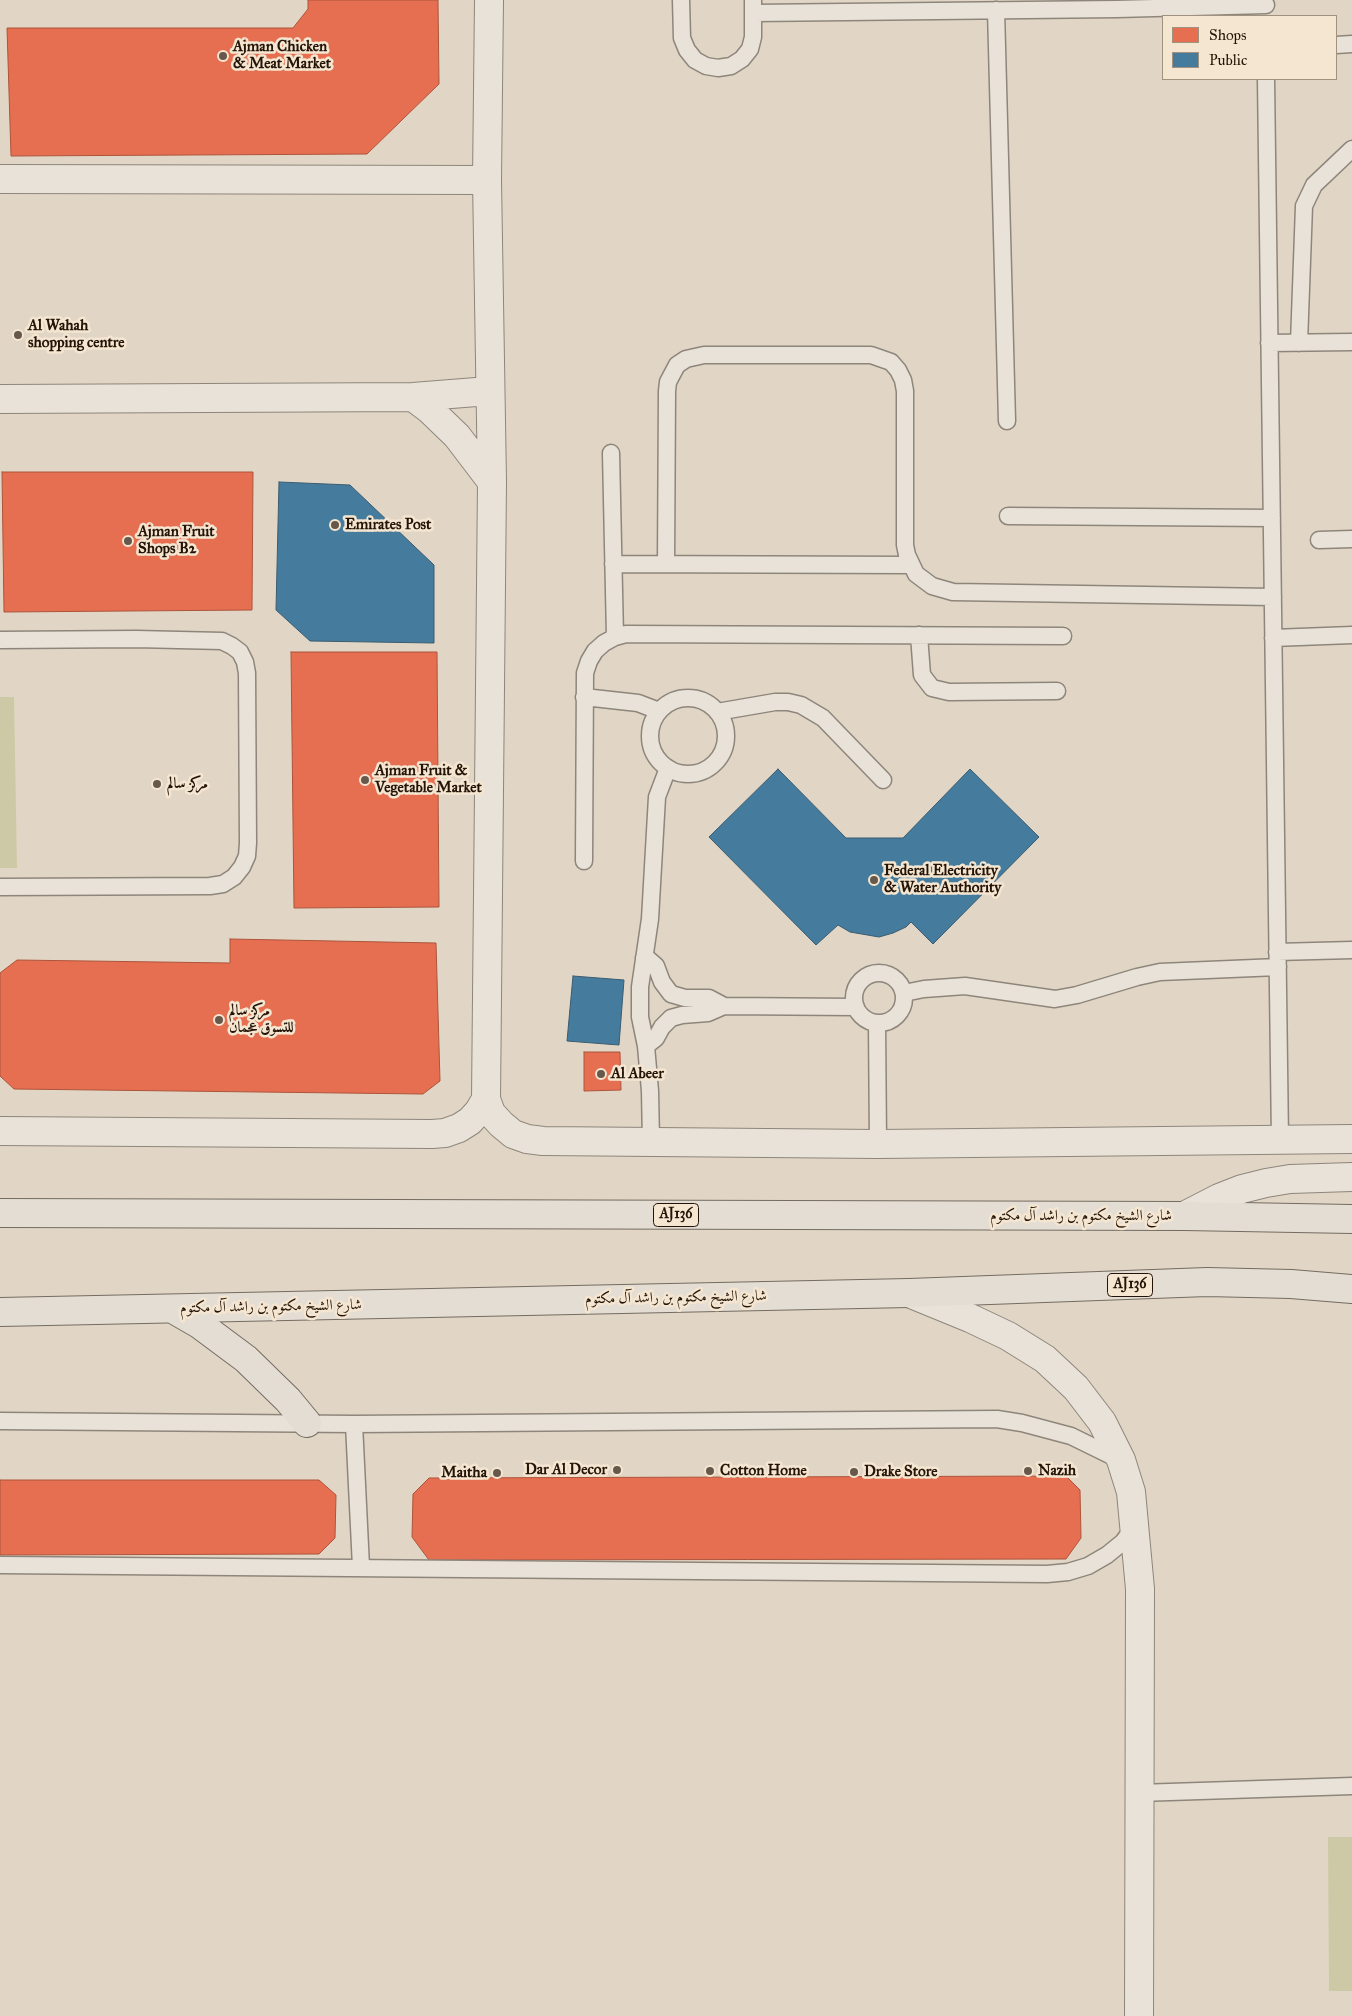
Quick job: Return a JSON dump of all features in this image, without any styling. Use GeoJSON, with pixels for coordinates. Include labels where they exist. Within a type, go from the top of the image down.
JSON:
{"type":"FeatureCollection","features":[{"type":"Feature","properties":{"kind":"main road","name":"شارع الشيخ مكتوم بن راشد آل مكتوم"},"geometry":{"type":"LineString","coordinates":[[0,1214],[1184,1216],[1352,1219]]}},
{"type":"Feature","properties":{"kind":"main road","name":"شارع الشيخ مكتوم بن راشد آل مكتوم"},"geometry":{"type":"LineString","coordinates":[[0,1312],[909,1293],[1207,1282],[1291,1284],[1352,1289]]}},
{"type":"Feature","properties":{"kind":"main road"},"geometry":{"type":"LineString","coordinates":[[173,1309],[215,1335],[246,1358],[282,1393],[307,1423]]}},
{"type":"Feature","properties":{"kind":"street"},"geometry":{"type":"LineString","coordinates":[[489,0],[487,180],[492,482],[486,1099],[491,1113],[513,1134],[527,1139],[543,1141],[878,1144],[1352,1139]]}},
{"type":"Feature","properties":{"kind":"street"},"geometry":{"type":"LineString","coordinates":[[0,179],[487,180]]}},
{"type":"Feature","properties":{"kind":"street"},"geometry":{"type":"LineString","coordinates":[[0,399],[413,397],[489,391]]}},
{"type":"Feature","properties":{"kind":"street"},"geometry":{"type":"LineString","coordinates":[[413,397],[429,409],[457,436],[492,482]]}},
{"type":"Feature","properties":{"kind":"street"},"geometry":{"type":"LineString","coordinates":[[0,1131],[432,1134],[445,1133],[459,1128],[470,1121],[486,1099]]}},
{"type":"Feature","properties":{"kind":"street"},"geometry":{"type":"LineString","coordinates":[[1184,1216],[1219,1198],[1242,1189],[1266,1183],[1290,1179],[1352,1178]]}},
{"type":"Feature","properties":{"kind":"street"},"geometry":{"type":"LineString","coordinates":[[909,1293],[1008,1336],[1045,1359],[1076,1388],[1102,1422],[1121,1460],[1130,1492],[1140,1589],[1138,2016]]}},
{"type":"Feature","properties":{"kind":"lane"},"geometry":{"type":"LineString","coordinates":[[681,0],[682,38],[686,50],[695,60],[706,66],[718,68],[731,66],[742,59],[750,49],[753,37],[753,6],[996,10],[1266,7]]}},
{"type":"Feature","properties":{"kind":"lane"},"geometry":{"type":"LineString","coordinates":[[996,10],[1007,421]]}},
{"type":"Feature","properties":{"kind":"lane"},"geometry":{"type":"LineString","coordinates":[[1337,45],[1352,44]]}},
{"type":"Feature","properties":{"kind":"lane"},"geometry":{"type":"LineString","coordinates":[[1266,80],[1280,1140]]}},
{"type":"Feature","properties":{"kind":"lane"},"geometry":{"type":"LineString","coordinates":[[1299,343],[1304,206],[1314,185],[1352,149]]}},
{"type":"Feature","properties":{"kind":"lane"},"geometry":{"type":"LineString","coordinates":[[1270,343],[1352,342]]}},
{"type":"Feature","properties":{"kind":"lane"},"geometry":{"type":"LineString","coordinates":[[666,564],[667,391],[668,382],[678,365],[686,359],[704,355],[871,354],[891,362],[903,380],[905,545],[916,574],[928,584],[952,592],[1273,597]]}},
{"type":"Feature","properties":{"kind":"lane"},"geometry":{"type":"LineString","coordinates":[[611,453],[614,637]]}},
{"type":"Feature","properties":{"kind":"lane"},"geometry":{"type":"LineString","coordinates":[[1008,516],[1272,518]]}},
{"type":"Feature","properties":{"kind":"lane"},"geometry":{"type":"LineString","coordinates":[[1320,540],[1352,539]]}},
{"type":"Feature","properties":{"kind":"lane"},"geometry":{"type":"LineString","coordinates":[[613,564],[911,565]]}},
{"type":"Feature","properties":{"kind":"lane"},"geometry":{"type":"LineString","coordinates":[[584,861],[585,673],[588,662],[604,643],[614,637],[626,634],[1062,636]]}},
{"type":"Feature","properties":{"kind":"lane"},"geometry":{"type":"LineString","coordinates":[[919,635],[922,675],[932,688],[949,692],[1057,691]]}},
{"type":"Feature","properties":{"kind":"lane"},"geometry":{"type":"LineString","coordinates":[[1273,638],[1352,636]]}},
{"type":"Feature","properties":{"kind":"lane"},"geometry":{"type":"LineString","coordinates":[[0,640],[146,639],[222,641],[232,646],[243,657],[247,673],[248,843],[247,856],[242,867],[228,880],[210,886],[0,887]]}},
{"type":"Feature","properties":{"kind":"lane"},"geometry":{"type":"LineString","coordinates":[[584,697],[638,703],[659,711]]}},
{"type":"Feature","properties":{"kind":"lane"},"geometry":{"type":"LineString","coordinates":[[682,698],[695,698],[707,703],[717,712],[724,723],[726,736],[723,749],[716,760],[706,769],[694,773],[680,773],[668,768],[658,759],[652,748],[650,735],[652,722],[659,711],[669,702],[682,698]]}},
{"type":"Feature","properties":{"kind":"lane"},"geometry":{"type":"LineString","coordinates":[[717,712],[774,702],[801,704],[823,718],[883,780]]}},
{"type":"Feature","properties":{"kind":"lane"},"geometry":{"type":"LineString","coordinates":[[651,1142],[650,1091],[640,1002],[650,919],[657,797],[668,768]]}},
{"type":"Feature","properties":{"kind":"lane"},"geometry":{"type":"LineString","coordinates":[[904,993],[924,989],[965,986],[1055,999],[1077,996],[1143,975],[1160,972],[1278,960],[1352,950]]}},
{"type":"Feature","properties":{"kind":"lane"},"geometry":{"type":"LineString","coordinates":[[644,958],[656,966],[662,982],[671,994],[685,998],[709,998],[724,1006]]}},
{"type":"Feature","properties":{"kind":"lane"},"geometry":{"type":"LineString","coordinates":[[883,973],[892,976],[900,984],[904,993],[901,1011],[895,1018],[877,1023],[868,1021],[860,1015],[854,996],[863,978],[872,974],[883,973]]}},
{"type":"Feature","properties":{"kind":"lane"},"geometry":{"type":"LineString","coordinates":[[646,1046],[656,1038],[662,1027],[671,1018],[708,1013],[724,1006],[856,1007]]}},
{"type":"Feature","properties":{"kind":"lane"},"geometry":{"type":"LineString","coordinates":[[877,1023],[878,1144]]}},
{"type":"Feature","properties":{"kind":"lane"},"geometry":{"type":"LineString","coordinates":[[0,1421],[354,1424],[998,1419],[1039,1426],[1071,1436],[1121,1460]]}},
{"type":"Feature","properties":{"kind":"lane"},"geometry":{"type":"LineString","coordinates":[[354,1424],[361,1567]]}},
{"type":"Feature","properties":{"kind":"lane"},"geometry":{"type":"LineString","coordinates":[[0,1565],[1047,1574],[1068,1572],[1088,1566],[1107,1556],[1123,1542],[1135,1526]]}},
{"type":"Feature","properties":{"kind":"lane"},"geometry":{"type":"LineString","coordinates":[[1139,1793],[1352,1786]]}},
{"type":"Feature","properties":{"kind":"shaded area"},"geometry":{"type":"Polygon","coordinates":[[[0,697],[14,697],[17,868],[0,868],[0,697]]]}},
{"type":"Feature","properties":{"kind":"shaded area"},"geometry":{"type":"Polygon","coordinates":[[[1328,1837],[1352,1837],[1352,1991],[1329,1991],[1328,1837]]]}},
{"type":"Feature","properties":{"kind":"building: Shops","name":"Ajman Chicken & Meat Market"},"geometry":{"type":"Polygon","coordinates":[[[308,0],[438,0],[439,84],[367,154],[11,156],[7,28],[293,28],[308,9],[308,0]]]}},
{"type":"Feature","properties":{"kind":"building: Shops","name":"Ajman Fruit Shops B2"},"geometry":{"type":"Polygon","coordinates":[[[2,472],[253,472],[252,610],[4,612],[2,472]]]}},
{"type":"Feature","properties":{"kind":"building: Shops","name":"Ajman Fruit & Vegetable Market"},"geometry":{"type":"Polygon","coordinates":[[[291,652],[437,652],[439,907],[294,908],[291,652]]]}},
{"type":"Feature","properties":{"kind":"building: Shops","name":"مركز سالم للتسوق عجمان"},"geometry":{"type":"Polygon","coordinates":[[[230,939],[436,943],[440,1081],[423,1094],[14,1089],[0,1076],[0,973],[17,960],[230,963],[230,939]]]}},
{"type":"Feature","properties":{"kind":"building: Shops"},"geometry":{"type":"Polygon","coordinates":[[[584,1052],[620,1052],[621,1090],[584,1091],[584,1052]]]}},
{"type":"Feature","properties":{"kind":"building: Shops"},"geometry":{"type":"Polygon","coordinates":[[[1066,1476],[1080,1490],[1081,1538],[1066,1559],[429,1560],[412,1537],[413,1494],[429,1478],[1066,1476]]]}},
{"type":"Feature","properties":{"kind":"building: Shops"},"geometry":{"type":"Polygon","coordinates":[[[0,1480],[319,1480],[336,1495],[335,1538],[319,1554],[0,1555],[0,1480]]]}},
{"type":"Feature","properties":{"kind":"building: Public","name":"Emirates Post"},"geometry":{"type":"Polygon","coordinates":[[[279,482],[350,485],[434,565],[434,643],[310,641],[276,610],[279,482]]]}},
{"type":"Feature","properties":{"kind":"building: Public","name":"Federal Electricity & Water Authority"},"geometry":{"type":"Polygon","coordinates":[[[778,769],[846,838],[903,838],[970,769],[1039,837],[933,944],[911,922],[906,927],[879,937],[850,932],[838,925],[816,945],[709,837],[778,769]]]}},
{"type":"Feature","properties":{"kind":"building: Public"},"geometry":{"type":"Polygon","coordinates":[[[573,976],[624,980],[619,1045],[567,1041],[573,976]]]}},
{"type":"Feature","properties":{"kind":"place","name":"Ajman Chicken & Meat Market"},"geometry":{"type":"Point","coordinates":[223,56]}},
{"type":"Feature","properties":{"kind":"place","name":"Al Wahah shopping centre"},"geometry":{"type":"Point","coordinates":[18,335]}},
{"type":"Feature","properties":{"kind":"place","name":"Emirates Post"},"geometry":{"type":"Point","coordinates":[335,525]}},
{"type":"Feature","properties":{"kind":"place","name":"Ajman Fruit Shops B2"},"geometry":{"type":"Point","coordinates":[128,541]}},
{"type":"Feature","properties":{"kind":"place","name":"Ajman Fruit & Vegetable Market"},"geometry":{"type":"Point","coordinates":[365,780]}},
{"type":"Feature","properties":{"kind":"place","name":"مركز سالم"},"geometry":{"type":"Point","coordinates":[157,784]}},
{"type":"Feature","properties":{"kind":"place","name":"Federal Electricity & Water Authority"},"geometry":{"type":"Point","coordinates":[874,880]}},
{"type":"Feature","properties":{"kind":"place","name":"مركز سالم للتسوق عجمان"},"geometry":{"type":"Point","coordinates":[219,1020]}},
{"type":"Feature","properties":{"kind":"place","name":"Al Abeer"},"geometry":{"type":"Point","coordinates":[601,1074]}},
{"type":"Feature","properties":{"kind":"place","name":"Dar Al Decor"},"geometry":{"type":"Point","coordinates":[617,1470]}},
{"type":"Feature","properties":{"kind":"place","name":"Cotton Home"},"geometry":{"type":"Point","coordinates":[710,1471]}},
{"type":"Feature","properties":{"kind":"place","name":"Nazih"},"geometry":{"type":"Point","coordinates":[1028,1471]}},
{"type":"Feature","properties":{"kind":"place","name":"Drake Store"},"geometry":{"type":"Point","coordinates":[854,1472]}},
{"type":"Feature","properties":{"kind":"place","name":"Maitha"},"geometry":{"type":"Point","coordinates":[497,1473]}}]}
